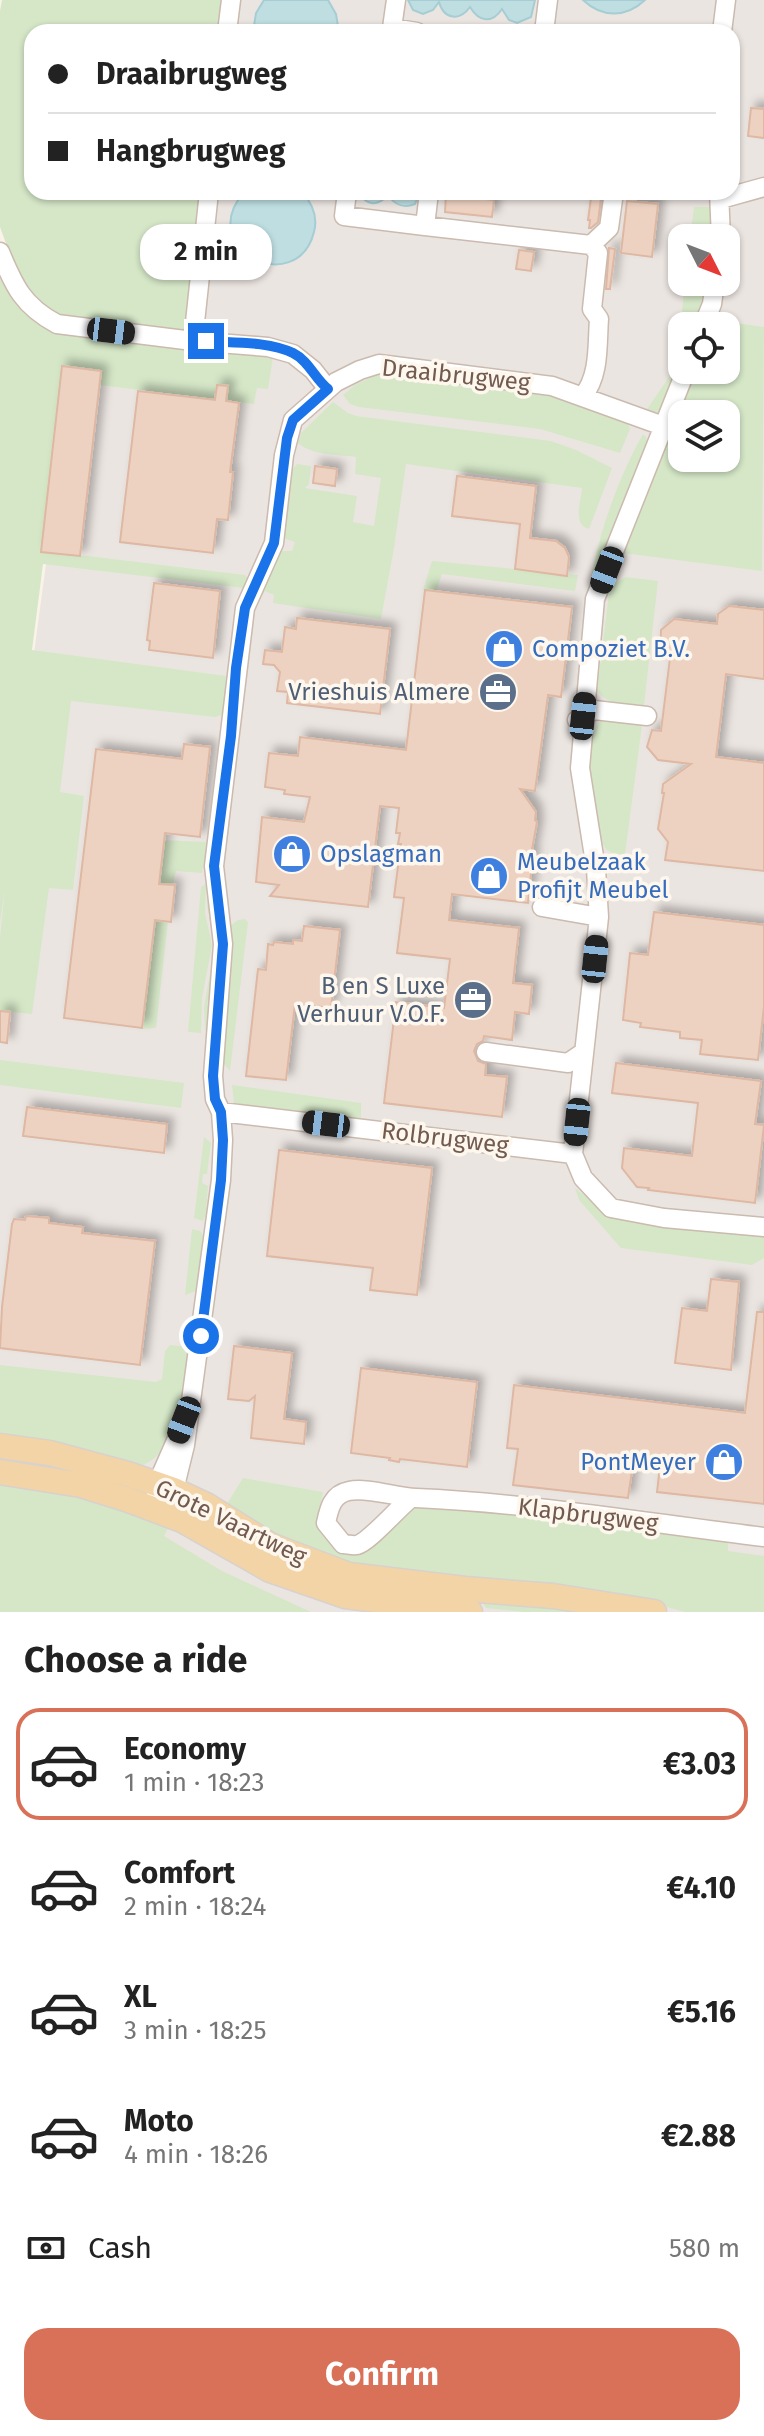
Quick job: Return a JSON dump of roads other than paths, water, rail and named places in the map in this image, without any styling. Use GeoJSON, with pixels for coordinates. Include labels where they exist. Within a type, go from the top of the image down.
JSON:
{"type":"FeatureCollection","features":[{"type":"Feature","properties":{"kind":"main road","name":"Grote Vaartweg"},"geometry":{"type":"LineString","coordinates":[[0,1446],[50,1453],[166,1487],[206,1505],[270,1545],[349,1575],[463,1607]]}},
{"type":"Feature","properties":{"kind":"main road","name":"Grote Vaartweg"},"geometry":{"type":"LineString","coordinates":[[0,1472],[81,1485],[155,1510],[182,1520],[270,1570],[345,1596],[463,1607],[553,1596],[654,1612]]}},
{"type":"Feature","properties":{"kind":"street"},"geometry":{"type":"LineString","coordinates":[[228,24],[231,0]]}},
{"type":"Feature","properties":{"kind":"street"},"geometry":{"type":"LineString","coordinates":[[390,24],[396,0]]}},
{"type":"Feature","properties":{"kind":"street"},"geometry":{"type":"LineString","coordinates":[[545,24],[548,0]]}},
{"type":"Feature","properties":{"kind":"street"},"geometry":{"type":"LineString","coordinates":[[723,24],[726,0]]}},
{"type":"Feature","properties":{"kind":"street"},"geometry":{"type":"LineString","coordinates":[[740,192],[764,187]]}},
{"type":"Feature","properties":{"kind":"street"},"geometry":{"type":"LineString","coordinates":[[193,341],[208,200]]}},
{"type":"Feature","properties":{"kind":"street"},"geometry":{"type":"LineString","coordinates":[[346,200],[344,216],[591,245],[598,253],[592,309],[599,319],[596,368],[591,385],[583,396]]}},
{"type":"Feature","properties":{"kind":"street"},"geometry":{"type":"LineString","coordinates":[[425,226],[428,200]]}},
{"type":"Feature","properties":{"kind":"street"},"geometry":{"type":"LineString","coordinates":[[591,245],[609,228],[613,200]]}},
{"type":"Feature","properties":{"kind":"street"},"geometry":{"type":"LineString","coordinates":[[720,200],[721,224]]}},
{"type":"Feature","properties":{"kind":"street"},"geometry":{"type":"LineString","coordinates":[[0,252],[20,295],[40,315],[57,324],[268,347],[293,354],[313,370],[328,389]]}},
{"type":"Feature","properties":{"kind":"street","name":"Draaibrugweg"},"geometry":{"type":"LineString","coordinates":[[166,1487],[193,1399],[221,1180],[221,1112],[215,1099],[213,1076],[223,944],[214,866],[245,608],[274,543],[284,455],[293,420],[328,389],[360,370],[379,364],[552,386],[663,426]]}},
{"type":"Feature","properties":{"kind":"street"},"geometry":{"type":"LineString","coordinates":[[680,384],[595,599],[578,720],[580,768],[577,806],[596,869],[599,917],[586,979],[584,1052],[573,1154],[583,1178],[611,1208],[664,1218],[764,1227]]}},
{"type":"Feature","properties":{"kind":"street"},"geometry":{"type":"LineString","coordinates":[[578,720],[594,710],[647,716]]}},
{"type":"Feature","properties":{"kind":"street"},"geometry":{"type":"LineString","coordinates":[[542,907],[599,917]]}},
{"type":"Feature","properties":{"kind":"street"},"geometry":{"type":"LineString","coordinates":[[486,1052],[568,1063],[584,1052]]}},
{"type":"Feature","properties":{"kind":"street","name":"Rolbrugweg"},"geometry":{"type":"LineString","coordinates":[[221,1112],[573,1154]]}},
{"type":"Feature","properties":{"kind":"street"},"geometry":{"type":"LineString","coordinates":[[155,1510],[166,1487]]}},
{"type":"Feature","properties":{"kind":"street","name":"Klapbrugweg"},"geometry":{"type":"LineString","coordinates":[[411,1498],[468,1500],[764,1537]]}},
{"type":"Feature","properties":{"kind":"water"},"geometry":{"type":"Polygon","coordinates":[[[264,0],[328,0],[338,24],[254,24],[256,13],[264,0]]]}},
{"type":"Feature","properties":{"kind":"water"},"geometry":{"type":"Polygon","coordinates":[[[408,0],[535,0],[531,17],[517,23],[509,20],[502,9],[490,19],[477,16],[470,7],[462,15],[448,15],[439,2],[433,10],[423,14],[413,10],[408,0]]]}},
{"type":"Feature","properties":{"kind":"water"},"geometry":{"type":"Polygon","coordinates":[[[583,0],[645,0],[630,10],[614,14],[598,10],[583,0]]]}},
{"type":"Feature","properties":{"kind":"water"},"geometry":{"type":"Polygon","coordinates":[[[239,200],[307,200],[315,216],[314,232],[304,252],[289,262],[271,264],[254,259],[240,248],[231,232],[232,213],[239,200]]]}},
{"type":"Feature","properties":{"kind":"water"},"geometry":{"type":"Polygon","coordinates":[[[392,200],[417,200],[415,204],[407,206],[392,200]]]}},
{"type":"Feature","properties":{"kind":"place","name":"Compoziet B.V."},"geometry":{"type":"Point","coordinates":[504,649]}},
{"type":"Feature","properties":{"kind":"place","name":"Vrieshuis Almere"},"geometry":{"type":"Point","coordinates":[498,692]}},
{"type":"Feature","properties":{"kind":"place","name":"Opslagman"},"geometry":{"type":"Point","coordinates":[292,854]}},
{"type":"Feature","properties":{"kind":"place","name":"Meubelzaak Profijt Meubel"},"geometry":{"type":"Point","coordinates":[489,876]}},
{"type":"Feature","properties":{"kind":"place","name":"B en S Luxe Verhuur V.O.F."},"geometry":{"type":"Point","coordinates":[473,1000]}},
{"type":"Feature","properties":{"kind":"place","name":"PontMeyer"},"geometry":{"type":"Point","coordinates":[724,1462]}}]}
